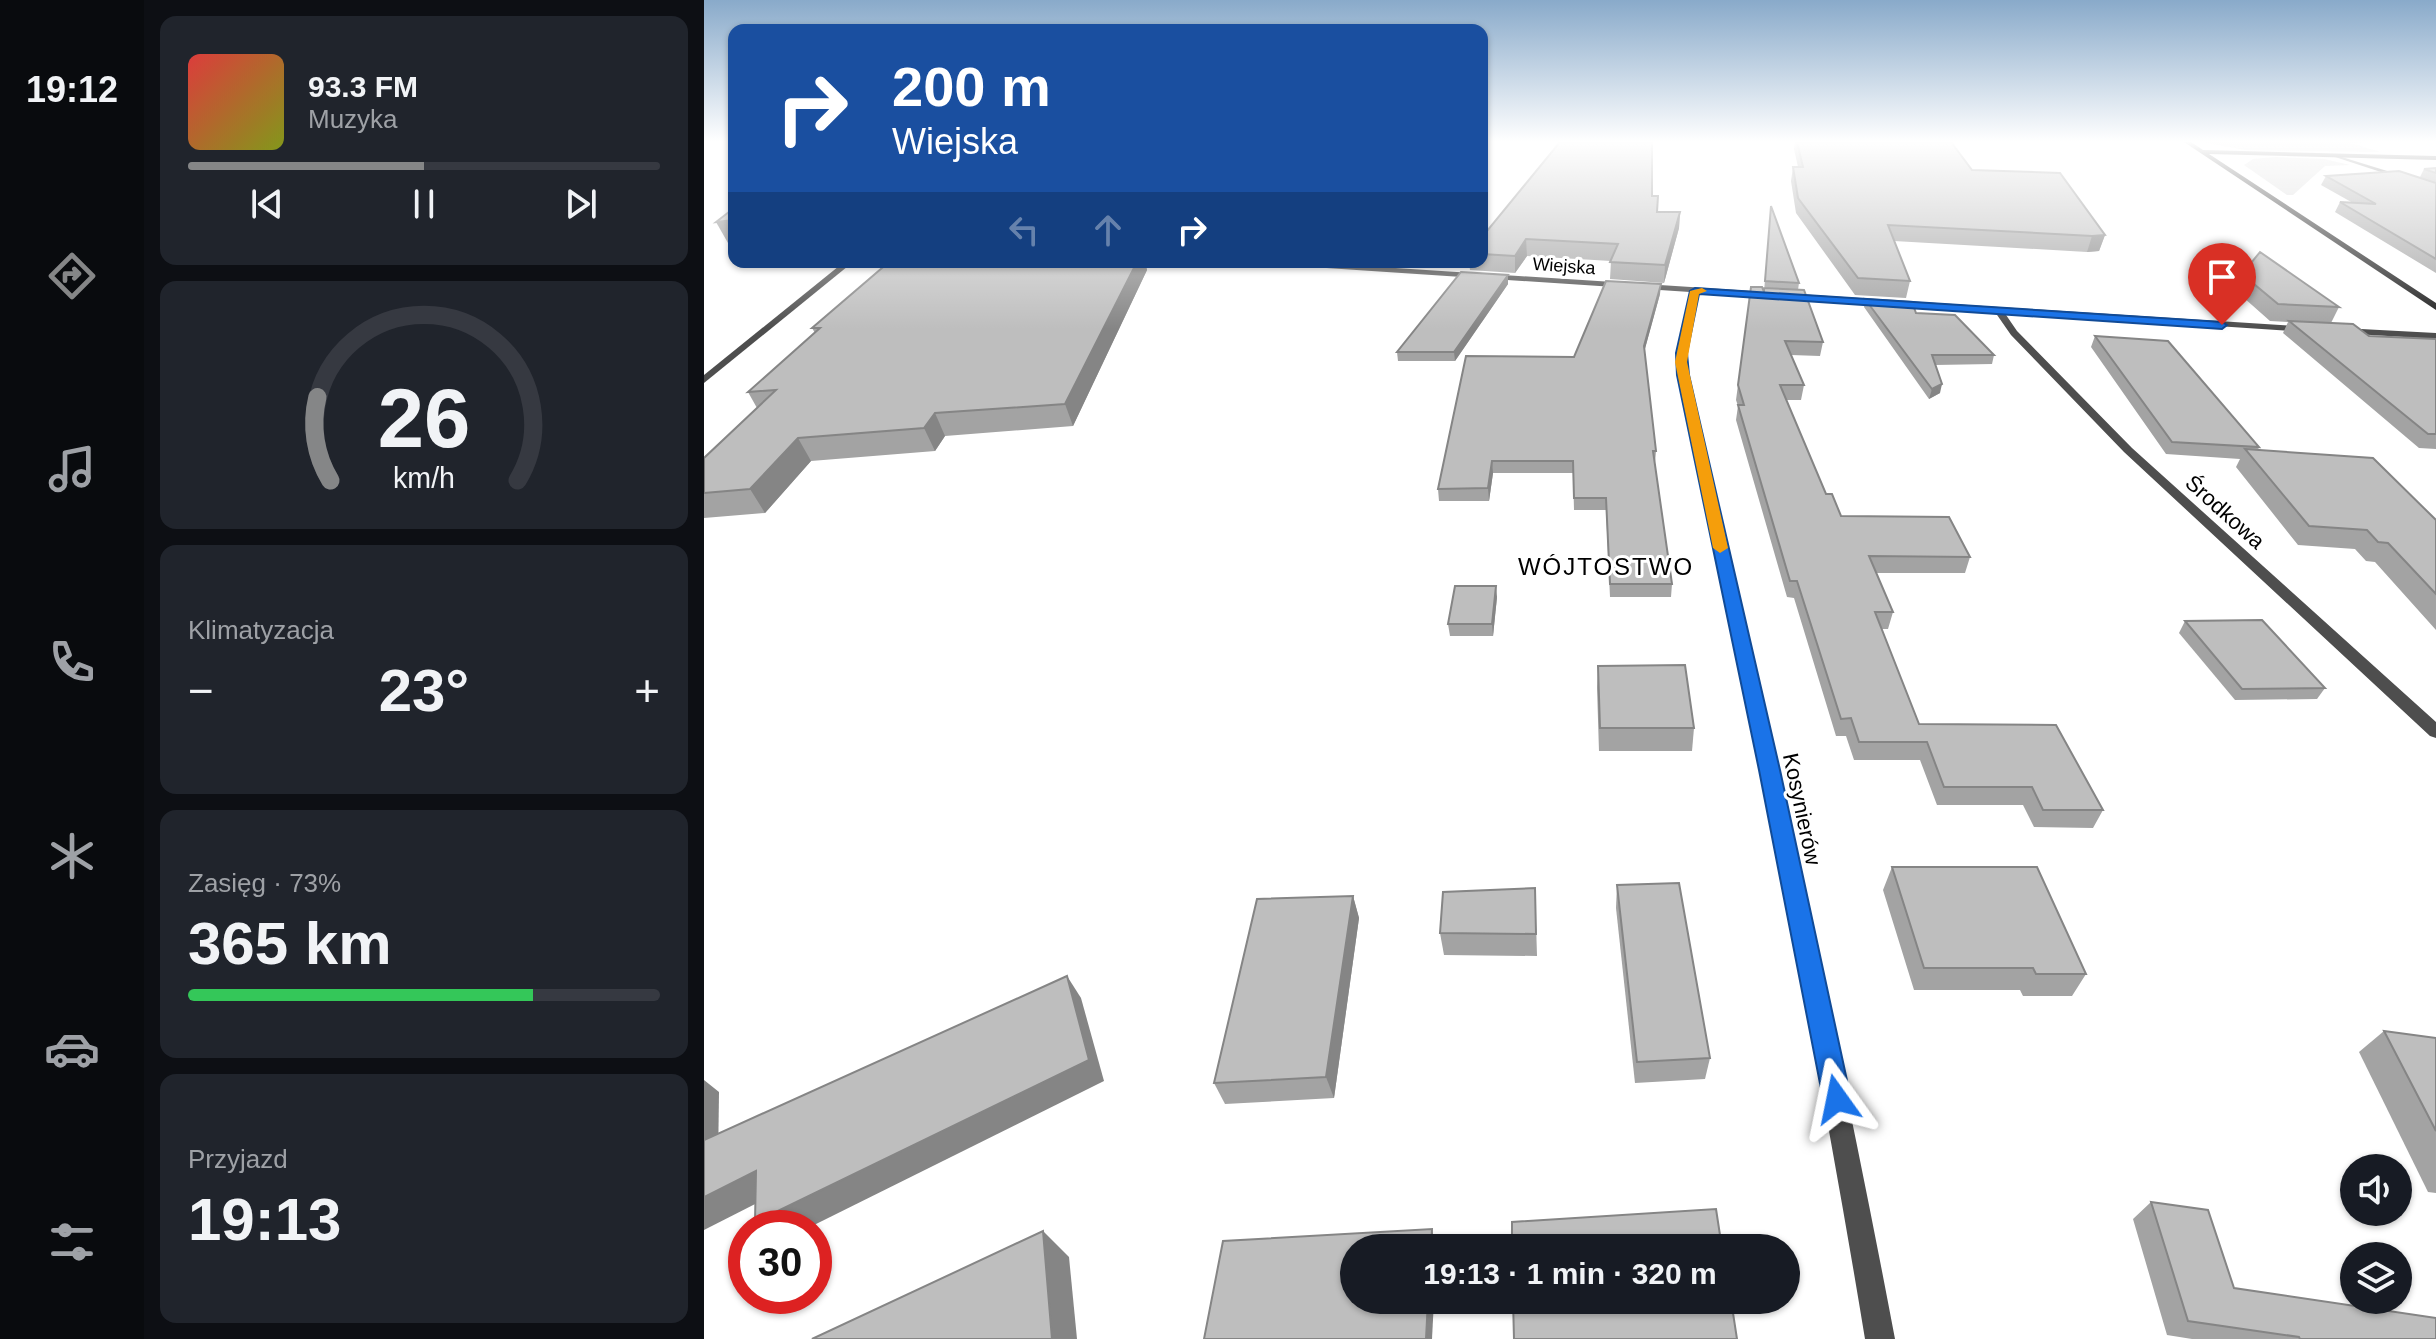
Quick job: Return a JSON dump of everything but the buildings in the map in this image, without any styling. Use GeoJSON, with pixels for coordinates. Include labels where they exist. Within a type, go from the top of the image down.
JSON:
{"type":"FeatureCollection","features":[{"type":"Feature","properties":{"kind":"street"},"geometry":{"type":"LineString","coordinates":[[2282,204],[2436,307]]}},
{"type":"Feature","properties":{"kind":"street"},"geometry":{"type":"LineString","coordinates":[[704,380],[842,268]]}},
{"type":"Feature","properties":{"kind":"street","name":"Wiejska"},"geometry":{"type":"LineString","coordinates":[[1354,268],[2322,330]]}},
{"type":"Feature","properties":{"kind":"street","name":"Kosynierów"},"geometry":{"type":"LineString","coordinates":[[1695,291],[1681,353],[1683,375],[1843,1129],[1880,1339]]}},
{"type":"Feature","properties":{"kind":"street","name":"Środkowa"},"geometry":{"type":"LineString","coordinates":[[1999,311],[2022,343],[2128,450],[2436,732]]}},
{"type":"Feature","properties":{"kind":"street"},"geometry":{"type":"LineString","coordinates":[[2338,330],[2436,336]]}},
{"type":"Feature","properties":{"kind":"slow traffic"},"geometry":{"type":"LineString","coordinates":[[1702,291],[1695,291],[1681,362],[1720,548]]}},
{"type":"Feature","properties":{"kind":"district","name":"WÓJTOSTWO"},"geometry":{"type":"Point","coordinates":[1606,566]}},
{"type":"Feature","properties":{"kind":"route"},"geometry":{"type":"LineString","coordinates":[[1837,1099],[1683,375],[1681,353],[1695,291],[2222,325]]}}]}
